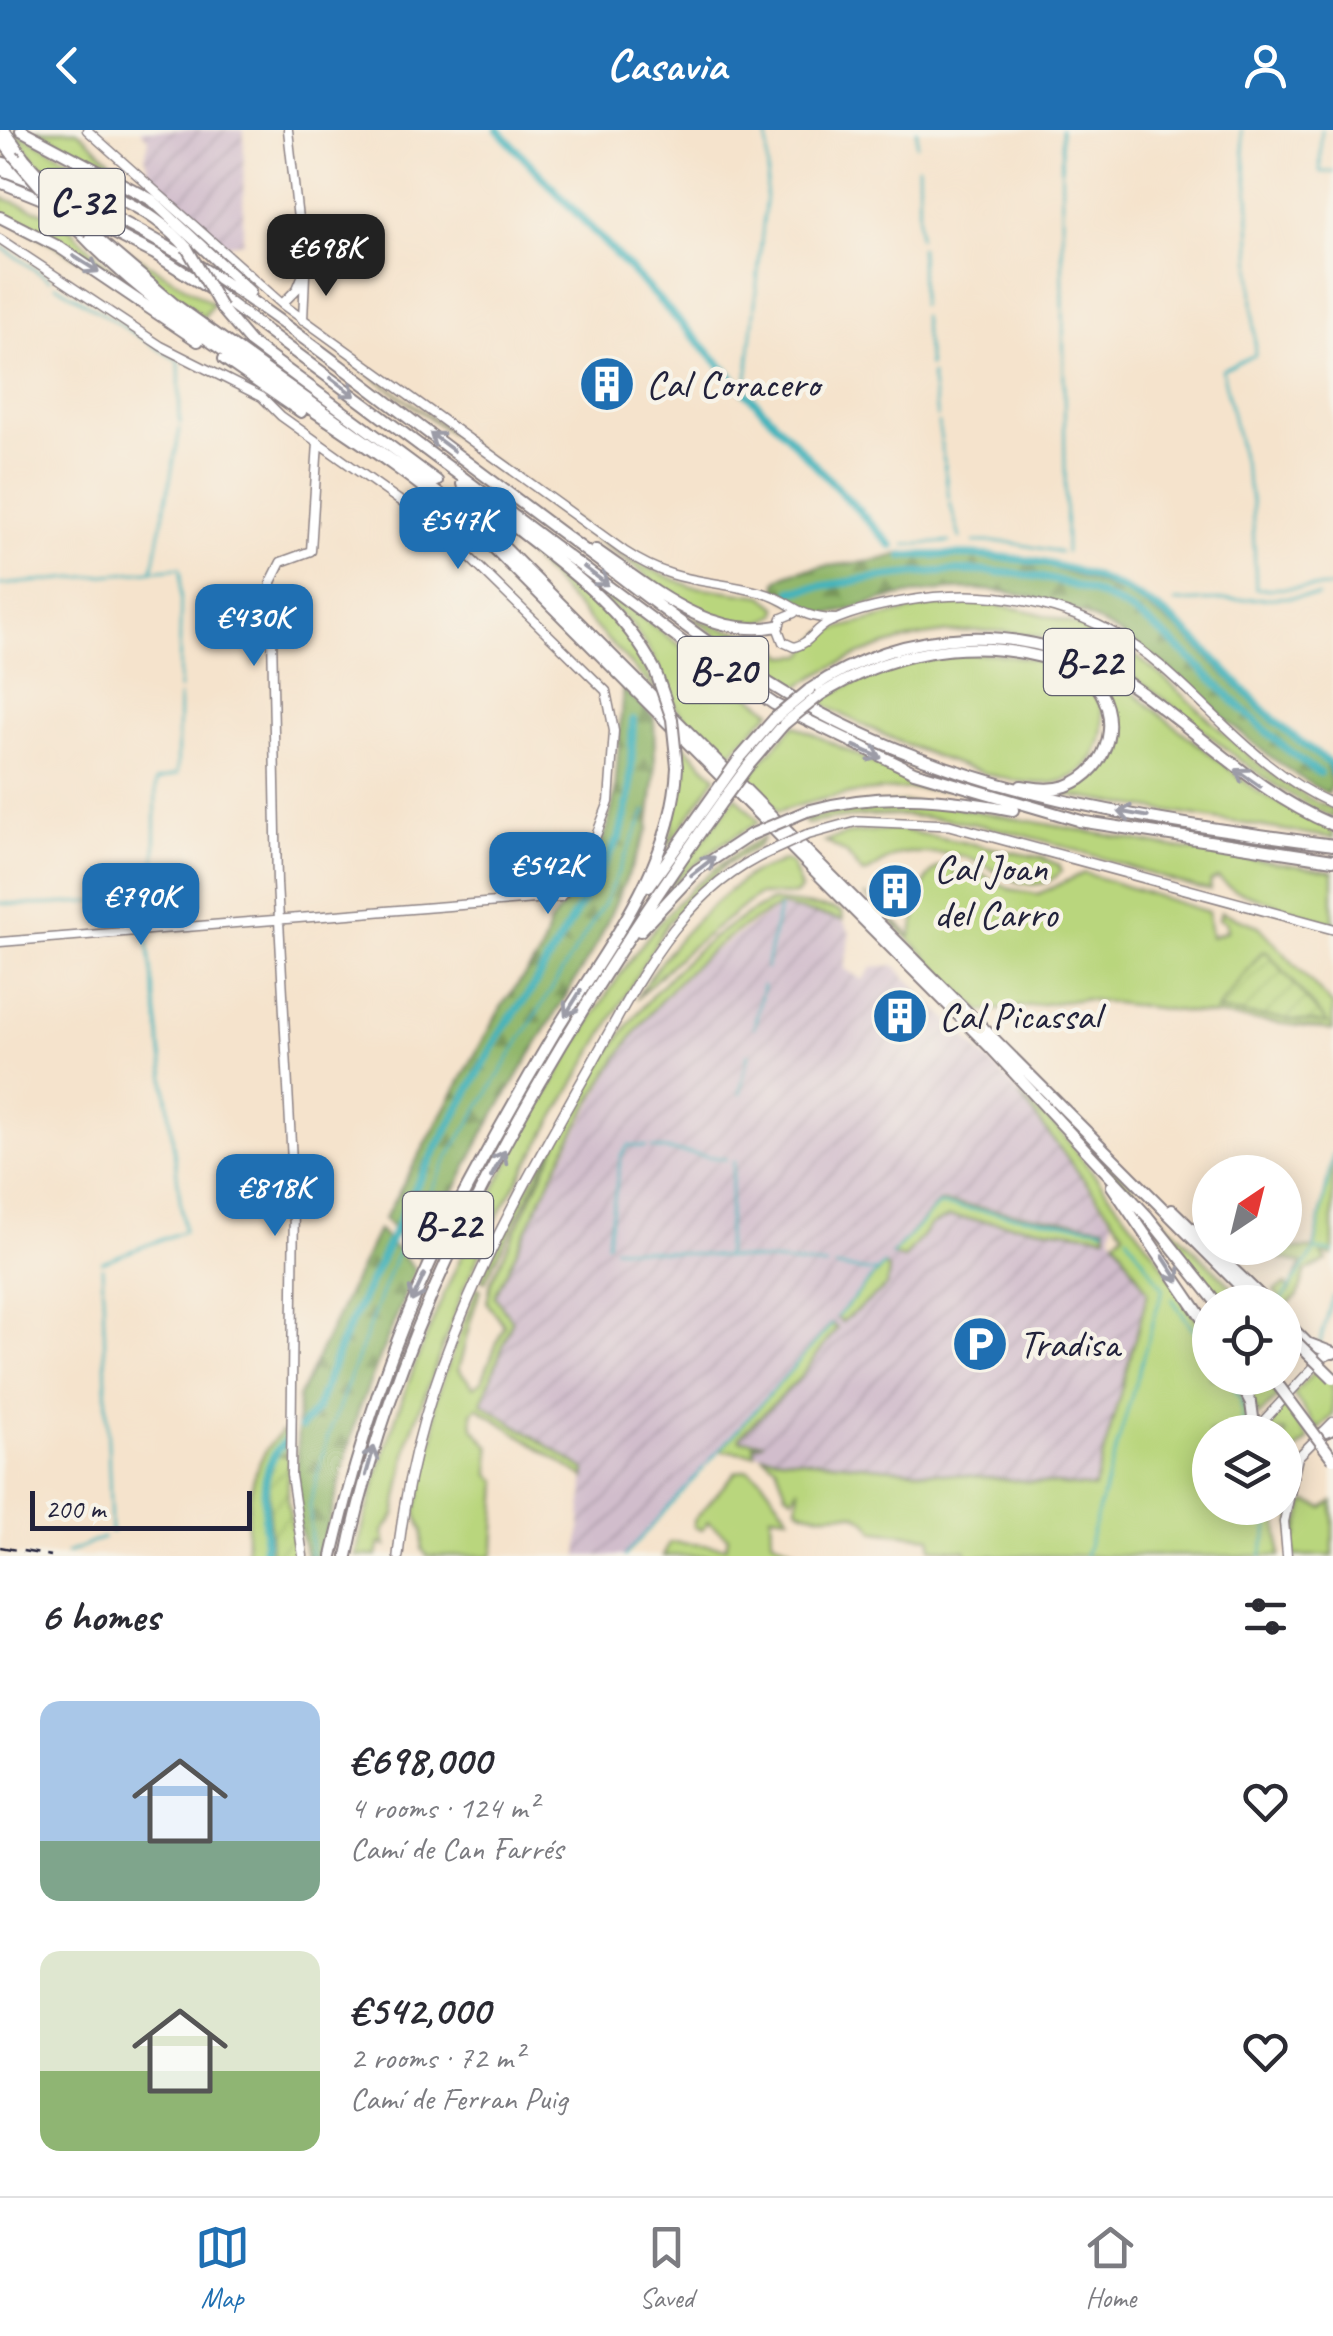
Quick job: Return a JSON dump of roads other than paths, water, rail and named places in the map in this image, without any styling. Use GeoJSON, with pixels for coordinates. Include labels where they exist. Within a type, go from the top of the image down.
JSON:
{"type":"FeatureCollection","features":[{"type":"Feature","properties":{"kind":"highway"},"geometry":{"type":"LineString","coordinates":[[4,130],[18,156],[74,226],[165,308],[478,527]]}},
{"type":"Feature","properties":{"kind":"highway"},"geometry":{"type":"LineString","coordinates":[[21,130],[152,200],[284,323]]}},
{"type":"Feature","properties":{"kind":"highway"},"geometry":{"type":"LineString","coordinates":[[0,138],[92,233],[174,304],[478,527],[1238,1285]]}},
{"type":"Feature","properties":{"kind":"highway"},"geometry":{"type":"LineString","coordinates":[[0,166],[131,202],[160,220],[187,248],[222,309],[251,343],[425,471],[1072,1134],[1201,1285]]}},
{"type":"Feature","properties":{"kind":"highway","name":"C-32"},"geometry":{"type":"LineString","coordinates":[[0,166],[92,206],[157,248]]}},
{"type":"Feature","properties":{"kind":"highway","name":"C-32"},"geometry":{"type":"LineString","coordinates":[[0,182],[157,248]]}},
{"type":"Feature","properties":{"kind":"highway"},"geometry":{"type":"LineString","coordinates":[[0,218],[59,247],[131,293],[478,527]]}},
{"type":"Feature","properties":{"kind":"highway","name":"B-20"},"geometry":{"type":"LineString","coordinates":[[157,248],[284,323],[766,682],[875,740],[975,779],[1078,804],[1333,845]]}},
{"type":"Feature","properties":{"kind":"highway","name":"B-20"},"geometry":{"type":"LineString","coordinates":[[157,248],[684,643],[792,714],[914,772],[1085,822],[1333,860]]}},
{"type":"Feature","properties":{"kind":"highway"},"geometry":{"type":"LineString","coordinates":[[406,433],[607,604],[633,634],[655,670],[672,719],[677,766],[666,834],[624,920]]}},
{"type":"Feature","properties":{"kind":"highway"},"geometry":{"type":"LineString","coordinates":[[534,512],[696,614],[749,629],[781,621]]}},
{"type":"Feature","properties":{"kind":"highway","name":"B-22"},"geometry":{"type":"LineString","coordinates":[[332,1556],[390,1352],[426,1268],[504,1118],[624,920],[744,762],[779,722],[815,692],[856,663],[909,644],[983,638],[1039,645],[1111,673],[1260,786],[1333,825]]}},
{"type":"Feature","properties":{"kind":"highway","name":"B-22"},"geometry":{"type":"LineString","coordinates":[[815,692],[891,661],[962,648],[1048,658],[1080,672],[1098,689],[1109,716],[1108,740],[1097,764],[1084,777],[1052,789],[975,779]]}},
{"type":"Feature","properties":{"kind":"highway","name":"B-22"},"geometry":{"type":"LineString","coordinates":[[346,1556],[390,1397],[450,1253],[543,1081],[718,796]]}},
{"type":"Feature","properties":{"kind":"highway"},"geometry":{"type":"LineString","coordinates":[[618,959],[680,886],[750,835],[807,811],[870,798],[928,796],[1085,822]]}},
{"type":"Feature","properties":{"kind":"highway"},"geometry":{"type":"LineString","coordinates":[[1072,1134],[1146,1230],[1192,1302]]}},
{"type":"Feature","properties":{"kind":"highway"},"geometry":{"type":"LineString","coordinates":[[1090,1136],[1192,1230]]}},
{"type":"Feature","properties":{"kind":"highway"},"geometry":{"type":"LineString","coordinates":[[1229,1265],[1249,1285]]}},
{"type":"Feature","properties":{"kind":"highway"},"geometry":{"type":"LineString","coordinates":[[1302,1337],[1333,1353]]}},
{"type":"Feature","properties":{"kind":"highway"},"geometry":{"type":"LineString","coordinates":[[1302,1348],[1333,1378]]}},
{"type":"Feature","properties":{"kind":"highway"},"geometry":{"type":"LineString","coordinates":[[1286,1395],[1333,1459]]}},
{"type":"Feature","properties":{"kind":"main road"},"geometry":{"type":"LineString","coordinates":[[398,1556],[416,1447],[435,1382],[456,1322],[498,1228],[654,954],[687,910],[735,872],[806,836],[857,821],[949,825],[1333,929]]}},
{"type":"Feature","properties":{"kind":"street"},"geometry":{"type":"LineString","coordinates":[[87,130],[220,253],[282,304],[636,559],[682,579],[760,592],[806,617],[834,619],[908,601],[972,595],[1022,600],[1087,620],[1158,663],[1270,767],[1333,804]]}},
{"type":"Feature","properties":{"kind":"street"},"geometry":{"type":"LineString","coordinates":[[288,130],[304,272],[303,320]]}},
{"type":"Feature","properties":{"kind":"street"},"geometry":{"type":"LineString","coordinates":[[0,240],[161,346],[255,392],[469,557],[606,691],[614,754],[601,833],[582,872],[560,897],[278,916],[0,942]]}},
{"type":"Feature","properties":{"kind":"street"},"geometry":{"type":"LineString","coordinates":[[282,304],[290,300],[304,272]]}},
{"type":"Feature","properties":{"kind":"street"},"geometry":{"type":"LineString","coordinates":[[303,1556],[291,1475],[294,1199],[278,916],[271,582],[281,562],[311,550],[318,442]]}},
{"type":"Feature","properties":{"kind":"street"},"geometry":{"type":"LineString","coordinates":[[781,602],[780,637],[791,646],[802,645],[834,619]]}},
{"type":"Feature","properties":{"kind":"street"},"geometry":{"type":"LineString","coordinates":[[781,621],[797,613]]}},
{"type":"Feature","properties":{"kind":"street"},"geometry":{"type":"LineString","coordinates":[[806,617],[812,634]]}},
{"type":"Feature","properties":{"kind":"street"},"geometry":{"type":"LineString","coordinates":[[1270,1415],[1322,1358],[1333,1353]]}},
{"type":"Feature","properties":{"kind":"street"},"geometry":{"type":"LineString","coordinates":[[1302,1453],[1329,1428]]}},
{"type":"Feature","properties":{"kind":"street"},"geometry":{"type":"LineString","coordinates":[[1284,1525],[1287,1556]]}},
{"type":"Feature","properties":{"kind":"waterway"},"geometry":{"type":"LineString","coordinates":[[498,130],[892,546]]}},
{"type":"Feature","properties":{"kind":"waterway"},"geometry":{"type":"LineString","coordinates":[[747,382],[768,174],[767,130]]}},
{"type":"Feature","properties":{"kind":"waterway"},"geometry":{"type":"LineString","coordinates":[[917,130],[917,145]]}},
{"type":"Feature","properties":{"kind":"waterway"},"geometry":{"type":"LineString","coordinates":[[1061,130],[1066,552]]}},
{"type":"Feature","properties":{"kind":"waterway"},"geometry":{"type":"LineString","coordinates":[[1241,130],[1249,196],[1255,355],[1222,369],[1252,502],[1256,589],[1333,587]]}},
{"type":"Feature","properties":{"kind":"waterway"},"geometry":{"type":"LineString","coordinates":[[1321,130],[1320,172],[1333,172]]}},
{"type":"Feature","properties":{"kind":"waterway"},"geometry":{"type":"LineString","coordinates":[[918,166],[919,237]]}},
{"type":"Feature","properties":{"kind":"waterway"},"geometry":{"type":"LineString","coordinates":[[0,246],[50,280]]}},
{"type":"Feature","properties":{"kind":"waterway"},"geometry":{"type":"LineString","coordinates":[[920,247],[921,305]]}},
{"type":"Feature","properties":{"kind":"waterway"},"geometry":{"type":"LineString","coordinates":[[56,285],[179,361],[180,424]]}},
{"type":"Feature","properties":{"kind":"waterway"},"geometry":{"type":"LineString","coordinates":[[922,316],[929,366]]}},
{"type":"Feature","properties":{"kind":"waterway"},"geometry":{"type":"LineString","coordinates":[[931,375],[937,417]]}},
{"type":"Feature","properties":{"kind":"waterway"},"geometry":{"type":"LineString","coordinates":[[938,423],[941,440]]}},
{"type":"Feature","properties":{"kind":"waterway"},"geometry":{"type":"LineString","coordinates":[[153,568],[180,429]]}},
{"type":"Feature","properties":{"kind":"waterway"},"geometry":{"type":"LineString","coordinates":[[941,443],[949,499]]}},
{"type":"Feature","properties":{"kind":"waterway"},"geometry":{"type":"LineString","coordinates":[[950,503],[960,538]]}},
{"type":"Feature","properties":{"kind":"waterway"},"geometry":{"type":"LineString","coordinates":[[905,545],[950,542]]}},
{"type":"Feature","properties":{"kind":"waterway"},"geometry":{"type":"LineString","coordinates":[[974,542],[1007,542],[1060,552]]}},
{"type":"Feature","properties":{"kind":"waterway"},"geometry":{"type":"LineString","coordinates":[[903,556],[1015,559],[1051,565],[1120,588],[1184,630],[1278,724],[1331,765],[1333,773]]}},
{"type":"Feature","properties":{"kind":"waterway"},"geometry":{"type":"LineString","coordinates":[[0,585],[180,568]]}},
{"type":"Feature","properties":{"kind":"waterway"},"geometry":{"type":"LineString","coordinates":[[792,591],[886,577],[982,571],[1029,575],[1075,586],[1118,604],[1159,631],[1276,740],[1319,773]]}},
{"type":"Feature","properties":{"kind":"waterway"},"geometry":{"type":"LineString","coordinates":[[179,690],[181,572]]}},
{"type":"Feature","properties":{"kind":"waterway"},"geometry":{"type":"LineString","coordinates":[[1175,602],[1318,596]]}},
{"type":"Feature","properties":{"kind":"waterway"},"geometry":{"type":"LineString","coordinates":[[155,891],[156,781],[177,774],[179,697]]}},
{"type":"Feature","properties":{"kind":"waterway"},"geometry":{"type":"LineString","coordinates":[[301,1427],[316,1410],[341,1343],[416,1186],[504,1027],[530,992],[620,836],[630,794],[633,720]]}},
{"type":"Feature","properties":{"kind":"waterway"},"geometry":{"type":"LineString","coordinates":[[311,1556],[310,1504],[327,1439],[395,1257],[450,1155],[603,905],[646,811]]}},
{"type":"Feature","properties":{"kind":"waterway"},"geometry":{"type":"LineString","coordinates":[[145,922],[142,903],[154,898]]}},
{"type":"Feature","properties":{"kind":"waterway"},"geometry":{"type":"LineString","coordinates":[[0,903],[141,903]]}},
{"type":"Feature","properties":{"kind":"waterway"},"geometry":{"type":"LineString","coordinates":[[766,968],[779,908]]}},
{"type":"Feature","properties":{"kind":"waterway"},"geometry":{"type":"LineString","coordinates":[[102,1262],[184,1231],[147,934]]}},
{"type":"Feature","properties":{"kind":"waterway"},"geometry":{"type":"LineString","coordinates":[[754,1027],[763,986]]}},
{"type":"Feature","properties":{"kind":"waterway"},"geometry":{"type":"LineString","coordinates":[[740,1094],[748,1054]]}},
{"type":"Feature","properties":{"kind":"waterway"},"geometry":{"type":"LineString","coordinates":[[607,1243],[621,1156],[629,1145],[646,1147]]}},
{"type":"Feature","properties":{"kind":"waterway"},"geometry":{"type":"LineString","coordinates":[[652,1148],[726,1159]]}},
{"type":"Feature","properties":{"kind":"waterway"},"geometry":{"type":"LineString","coordinates":[[1333,1154],[1314,1250],[1333,1252]]}},
{"type":"Feature","properties":{"kind":"waterway"},"geometry":{"type":"LineString","coordinates":[[725,1255],[734,1161]]}},
{"type":"Feature","properties":{"kind":"waterway"},"geometry":{"type":"LineString","coordinates":[[892,1255],[938,1205],[1104,1228]]}},
{"type":"Feature","properties":{"kind":"waterway"},"geometry":{"type":"LineString","coordinates":[[1085,1556],[1163,1288],[1127,1236]]}},
{"type":"Feature","properties":{"kind":"waterway"},"geometry":{"type":"LineString","coordinates":[[614,1247],[826,1266]]}},
{"type":"Feature","properties":{"kind":"waterway"},"geometry":{"type":"LineString","coordinates":[[1291,1285],[1313,1253]]}},
{"type":"Feature","properties":{"kind":"waterway"},"geometry":{"type":"LineString","coordinates":[[835,1267],[877,1272],[884,1265]]}},
{"type":"Feature","properties":{"kind":"waterway"},"geometry":{"type":"LineString","coordinates":[[102,1267],[111,1532]]}},
{"type":"Feature","properties":{"kind":"waterway"},"geometry":{"type":"LineString","coordinates":[[837,1317],[877,1272]]}},
{"type":"Feature","properties":{"kind":"waterway"},"geometry":{"type":"LineString","coordinates":[[1320,1343],[1333,1296]]}},
{"type":"Feature","properties":{"kind":"waterway"},"geometry":{"type":"LineString","coordinates":[[1172,1299],[1192,1327]]}},
{"type":"Feature","properties":{"kind":"waterway"},"geometry":{"type":"LineString","coordinates":[[625,1556],[832,1324]]}},
{"type":"Feature","properties":{"kind":"waterway"},"geometry":{"type":"LineString","coordinates":[[1238,1395],[1242,1415]]}},
{"type":"Feature","properties":{"kind":"waterway"},"geometry":{"type":"LineString","coordinates":[[264,1556],[265,1481],[275,1454],[285,1441]]}},
{"type":"Feature","properties":{"kind":"waterway"},"geometry":{"type":"LineString","coordinates":[[1261,1556],[1269,1525]]}},
{"type":"Feature","properties":{"kind":"waterway"},"geometry":{"type":"LineString","coordinates":[[67,1553],[103,1538]]}},
{"type":"Feature","properties":{"kind":"railway"},"geometry":{"type":"LineString","coordinates":[[0,1547],[51,1556]]}},
{"type":"Feature","properties":{"kind":"place","name":"Cal Coracero"},"geometry":{"type":"Point","coordinates":[607,384]}},
{"type":"Feature","properties":{"kind":"place","name":"Cal Joan del Carro"},"geometry":{"type":"Point","coordinates":[895,891]}},
{"type":"Feature","properties":{"kind":"place","name":"Cal Picassal"},"geometry":{"type":"Point","coordinates":[900,1016]}},
{"type":"Feature","properties":{"kind":"place","name":"Tradisa"},"geometry":{"type":"Point","coordinates":[980,1344]}}]}
